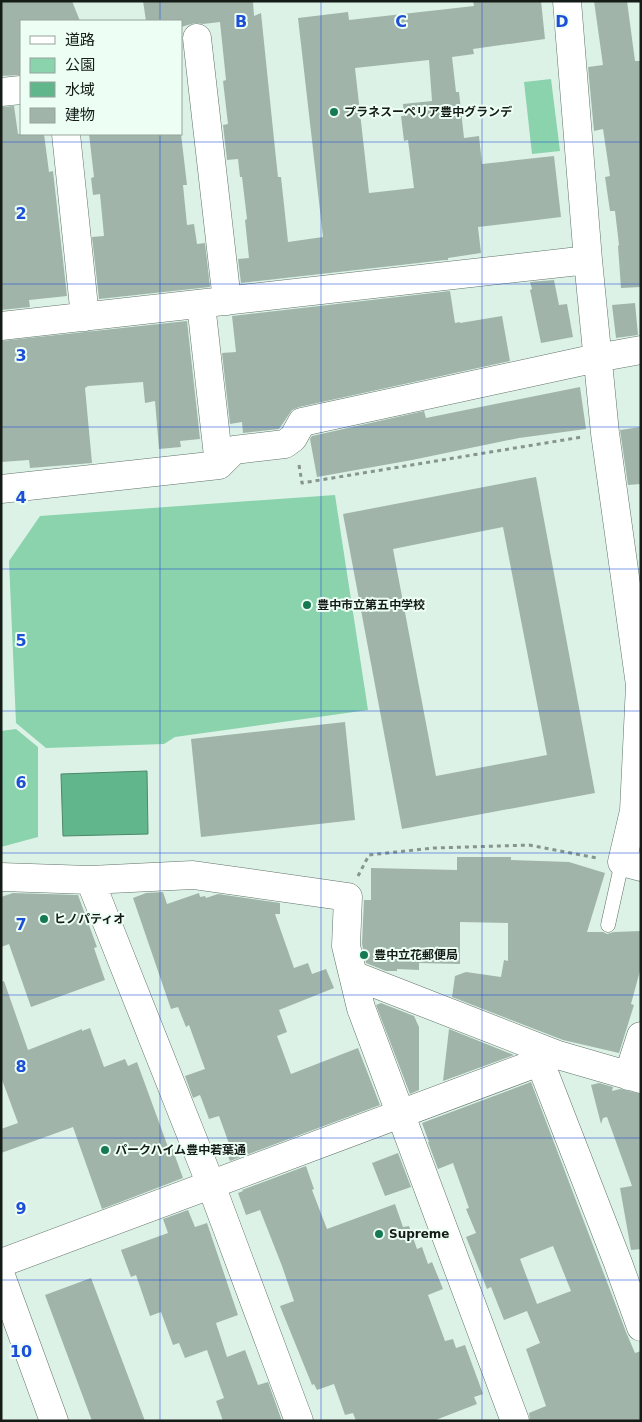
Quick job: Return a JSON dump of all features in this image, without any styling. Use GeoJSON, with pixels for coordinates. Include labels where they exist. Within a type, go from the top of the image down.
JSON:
{"type":"FeatureCollection","features":[{"type":"Feature","properties":{"kind":"street"},"geometry":{"type":"LineString","coordinates":[[567,1],[604,433],[640,685],[637,810],[632,864]]}},
{"type":"Feature","properties":{"kind":"street"},"geometry":{"type":"LineString","coordinates":[[197,38],[227,301]]}},
{"type":"Feature","properties":{"kind":"street"},"geometry":{"type":"LineString","coordinates":[[1,92],[20,90]]}},
{"type":"Feature","properties":{"kind":"street"},"geometry":{"type":"LineString","coordinates":[[66,135],[85,317]]}},
{"type":"Feature","properties":{"kind":"street"},"geometry":{"type":"LineString","coordinates":[[1,326],[588,260]]}},
{"type":"Feature","properties":{"kind":"street"},"geometry":{"type":"LineString","coordinates":[[201,304],[219,465]]}},
{"type":"Feature","properties":{"kind":"street"},"geometry":{"type":"LineString","coordinates":[[1,489],[219,465],[234,450],[286,444],[294,438],[302,422],[641,350]]}},
{"type":"Feature","properties":{"kind":"street"},"geometry":{"type":"LineString","coordinates":[[1,877],[90,880],[193,875],[348,897],[346,946],[361,1008],[515,1421]]}},
{"type":"Feature","properties":{"kind":"street"},"geometry":{"type":"LineString","coordinates":[[90,880],[211,1185],[299,1421]]}},
{"type":"Feature","properties":{"kind":"street"},"geometry":{"type":"LineString","coordinates":[[353,975],[549,1059],[634,1078],[641,1036]]}},
{"type":"Feature","properties":{"kind":"street"},"geometry":{"type":"LineString","coordinates":[[1,1264],[549,1059]]}},
{"type":"Feature","properties":{"kind":"street"},"geometry":{"type":"LineString","coordinates":[[549,1059],[641,1327]]}},
{"type":"Feature","properties":{"kind":"street"},"geometry":{"type":"LineString","coordinates":[[1,1276],[54,1421]]}},
{"type":"Feature","properties":{"kind":"lane"},"geometry":{"type":"LineString","coordinates":[[608,925],[632,864]]}},
{"type":"Feature","properties":{"kind":"path"},"geometry":{"type":"LineString","coordinates":[[294,438],[302,483],[604,433]]}},
{"type":"Feature","properties":{"kind":"path"},"geometry":{"type":"LineString","coordinates":[[348,897],[369,855],[433,848],[529,846],[632,864]]}},
{"type":"Feature","properties":{"kind":"green space"},"geometry":{"type":"Polygon","coordinates":[[[551,79],[560,151],[532,154],[524,82],[551,79]]]}},
{"type":"Feature","properties":{"kind":"green space"},"geometry":{"type":"Polygon","coordinates":[[[335,495],[368,710],[175,737],[164,744],[46,748],[16,723],[9,561],[40,516],[335,495]]]}},
{"type":"Feature","properties":{"kind":"green space"},"geometry":{"type":"Polygon","coordinates":[[[16,729],[38,747],[38,837],[1,847],[1,731],[16,729]]]}},
{"type":"Feature","properties":{"kind":"water"},"geometry":{"type":"Polygon","coordinates":[[[147,771],[148,834],[63,836],[61,774],[147,771]]]}},
{"type":"Feature","properties":{"kind":"building"},"geometry":{"type":"Polygon","coordinates":[[[1,1],[72,1],[80,20],[20,20],[20,75],[1,76],[1,1]]]}},
{"type":"Feature","properties":{"kind":"building"},"geometry":{"type":"Polygon","coordinates":[[[143,1],[253,1],[254,16],[261,13],[278,177],[281,177],[288,242],[323,237],[298,18],[348,12],[349,20],[474,6],[473,1],[541,1],[545,39],[473,49],[474,54],[452,57],[456,92],[459,92],[464,138],[479,136],[482,164],[554,156],[561,217],[478,227],[481,253],[448,258],[448,260],[241,283],[238,259],[249,258],[245,220],[247,219],[238,159],[227,160],[223,125],[228,124],[223,81],[226,80],[220,22],[195,23],[182,27],[182,20],[146,20],[143,1]],[[429,60],[355,68],[369,193],[414,188],[408,140],[404,141],[401,116],[404,116],[403,104],[432,101],[429,60]]]}},
{"type":"Feature","properties":{"kind":"building"},"geometry":{"type":"Polygon","coordinates":[[[594,1],[627,1],[635,61],[641,61],[641,287],[621,288],[615,211],[610,211],[605,177],[610,176],[603,129],[594,131],[588,67],[603,65],[594,1]]]}},
{"type":"Feature","properties":{"kind":"building"},"geometry":{"type":"Polygon","coordinates":[[[14,106],[18,134],[44,135],[49,172],[53,171],[67,296],[29,300],[30,307],[1,310],[1,107],[14,106]]]}},
{"type":"Feature","properties":{"kind":"building"},"geometry":{"type":"Polygon","coordinates":[[[89,135],[181,135],[187,185],[183,185],[187,225],[194,224],[197,244],[205,243],[210,287],[99,299],[92,237],[104,236],[100,194],[93,195],[91,178],[94,177],[89,135]]]}},
{"type":"Feature","properties":{"kind":"building"},"geometry":{"type":"Polygon","coordinates":[[[554,280],[559,305],[567,304],[573,337],[541,343],[530,282],[554,280]]]}},
{"type":"Feature","properties":{"kind":"building"},"geometry":{"type":"Polygon","coordinates":[[[450,291],[455,323],[502,316],[510,361],[299,407],[292,410],[279,429],[243,433],[242,422],[230,424],[222,353],[236,352],[232,316],[450,291]]]}},
{"type":"Feature","properties":{"kind":"building"},"geometry":{"type":"Polygon","coordinates":[[[635,303],[638,335],[616,338],[612,305],[635,303]]]}},
{"type":"Feature","properties":{"kind":"building"},"geometry":{"type":"Polygon","coordinates":[[[187,321],[200,439],[180,441],[181,447],[159,449],[155,401],[145,403],[143,382],[88,386],[85,388],[92,463],[30,468],[29,460],[1,462],[1,341],[187,321]]]}},
{"type":"Feature","properties":{"kind":"building"},"geometry":{"type":"Polygon","coordinates":[[[580,387],[586,429],[519,438],[317,477],[310,439],[312,436],[424,411],[426,418],[580,387]]]}},
{"type":"Feature","properties":{"kind":"building"},"geometry":{"type":"Polygon","coordinates":[[[641,427],[641,484],[628,485],[620,430],[641,427]]]}},
{"type":"Feature","properties":{"kind":"building"},"geometry":{"type":"Polygon","coordinates":[[[536,477],[595,793],[402,829],[343,514],[536,477]],[[503,527],[393,549],[436,776],[547,755],[503,527]]]}},
{"type":"Feature","properties":{"kind":"building"},"geometry":{"type":"Polygon","coordinates":[[[345,722],[355,820],[201,837],[191,739],[345,722]]]}},
{"type":"Feature","properties":{"kind":"building"},"geometry":{"type":"Polygon","coordinates":[[[457,857],[511,857],[511,860],[569,862],[605,873],[587,932],[603,932],[607,934],[641,931],[641,967],[631,1004],[634,1005],[619,1053],[563,1040],[452,997],[455,976],[466,972],[501,977],[504,960],[508,961],[508,923],[460,922],[460,964],[419,963],[419,970],[397,969],[397,971],[386,971],[366,963],[362,944],[364,900],[371,900],[371,868],[457,870],[457,857]]]}},
{"type":"Feature","properties":{"kind":"building"},"geometry":{"type":"Polygon","coordinates":[[[163,892],[167,904],[199,893],[200,897],[205,896],[206,898],[218,894],[280,903],[280,914],[275,914],[294,968],[308,963],[312,974],[326,969],[334,988],[279,1010],[287,1032],[277,1036],[291,1074],[358,1048],[380,1105],[230,1161],[226,1151],[231,1149],[219,1116],[209,1119],[200,1095],[193,1098],[185,1076],[205,1069],[189,1025],[186,1027],[178,1007],[171,1009],[133,898],[146,893],[163,892]]]}},
{"type":"Feature","properties":{"kind":"building","name":"ヒノパティオ"},"geometry":{"type":"Polygon","coordinates":[[[13,893],[78,895],[97,947],[94,948],[105,980],[31,1007],[9,944],[1,947],[1,897],[13,893]]]}},
{"type":"Feature","properties":{"kind":"building"},"geometry":{"type":"Polygon","coordinates":[[[4,981],[28,1050],[82,1029],[82,1031],[90,1028],[104,1067],[125,1059],[128,1066],[137,1062],[168,1147],[171,1145],[183,1178],[102,1209],[73,1127],[1,1153],[1,1129],[18,1123],[1,1077],[1,982],[4,981]]]}},
{"type":"Feature","properties":{"kind":"building"},"geometry":{"type":"Polygon","coordinates":[[[381,1003],[414,1016],[419,1027],[419,1090],[410,1094],[376,1005],[381,1003]]]}},
{"type":"Feature","properties":{"kind":"building"},"geometry":{"type":"Polygon","coordinates":[[[449,1029],[514,1055],[443,1081],[449,1029]]]}},
{"type":"Feature","properties":{"kind":"building"},"geometry":{"type":"Polygon","coordinates":[[[531,1082],[626,1332],[635,1353],[641,1351],[641,1421],[530,1421],[529,1413],[546,1406],[526,1349],[540,1343],[527,1311],[504,1320],[491,1287],[487,1289],[466,1237],[476,1233],[466,1209],[469,1208],[453,1163],[438,1169],[422,1123],[531,1082]],[[553,1246],[520,1259],[537,1304],[571,1291],[553,1246]]]}},
{"type":"Feature","properties":{"kind":"building"},"geometry":{"type":"Polygon","coordinates":[[[599,1083],[613,1087],[612,1091],[620,1089],[641,1094],[641,1249],[631,1250],[620,1188],[632,1186],[607,1117],[603,1118],[601,1124],[591,1085],[599,1083]]]}},
{"type":"Feature","properties":{"kind":"building"},"geometry":{"type":"Polygon","coordinates":[[[398,1153],[411,1187],[385,1196],[372,1163],[398,1153]]]}},
{"type":"Feature","properties":{"kind":"building"},"geometry":{"type":"Polygon","coordinates":[[[306,1166],[314,1189],[312,1190],[327,1229],[395,1204],[403,1227],[409,1226],[417,1249],[422,1247],[428,1264],[432,1262],[443,1289],[428,1295],[445,1341],[453,1339],[456,1348],[465,1345],[483,1394],[474,1397],[477,1404],[433,1421],[356,1421],[353,1413],[345,1415],[334,1384],[317,1390],[314,1384],[312,1385],[280,1306],[294,1301],[282,1266],[260,1210],[246,1215],[238,1193],[306,1166]]]}},
{"type":"Feature","properties":{"kind":"building"},"geometry":{"type":"Polygon","coordinates":[[[188,1210],[195,1227],[207,1223],[238,1315],[216,1323],[227,1357],[245,1350],[258,1385],[268,1382],[282,1421],[223,1421],[216,1401],[224,1398],[207,1350],[185,1358],[179,1343],[173,1345],[161,1312],[150,1316],[136,1275],[131,1277],[121,1250],[168,1233],[163,1219],[188,1210]]]}},
{"type":"Feature","properties":{"kind":"building"},"geometry":{"type":"Polygon","coordinates":[[[91,1278],[145,1421],[92,1421],[45,1295],[91,1278]]]}},
{"type":"Feature","properties":{"kind":"place","name":"プラネスーペリア豊中グランデ"},"geometry":{"type":"Point","coordinates":[334,112]}},
{"type":"Feature","properties":{"kind":"place","name":"豊中市立第五中学校"},"geometry":{"type":"Point","coordinates":[307,605]}},
{"type":"Feature","properties":{"kind":"place","name":"ヒノパティオ"},"geometry":{"type":"Point","coordinates":[44,919]}},
{"type":"Feature","properties":{"kind":"place","name":"豊中立花郵便局"},"geometry":{"type":"Point","coordinates":[364,955]}},
{"type":"Feature","properties":{"kind":"place","name":"パークハイム豊中若葉通"},"geometry":{"type":"Point","coordinates":[105,1150]}},
{"type":"Feature","properties":{"kind":"place","name":"Supreme"},"geometry":{"type":"Point","coordinates":[379,1234]}}]}
